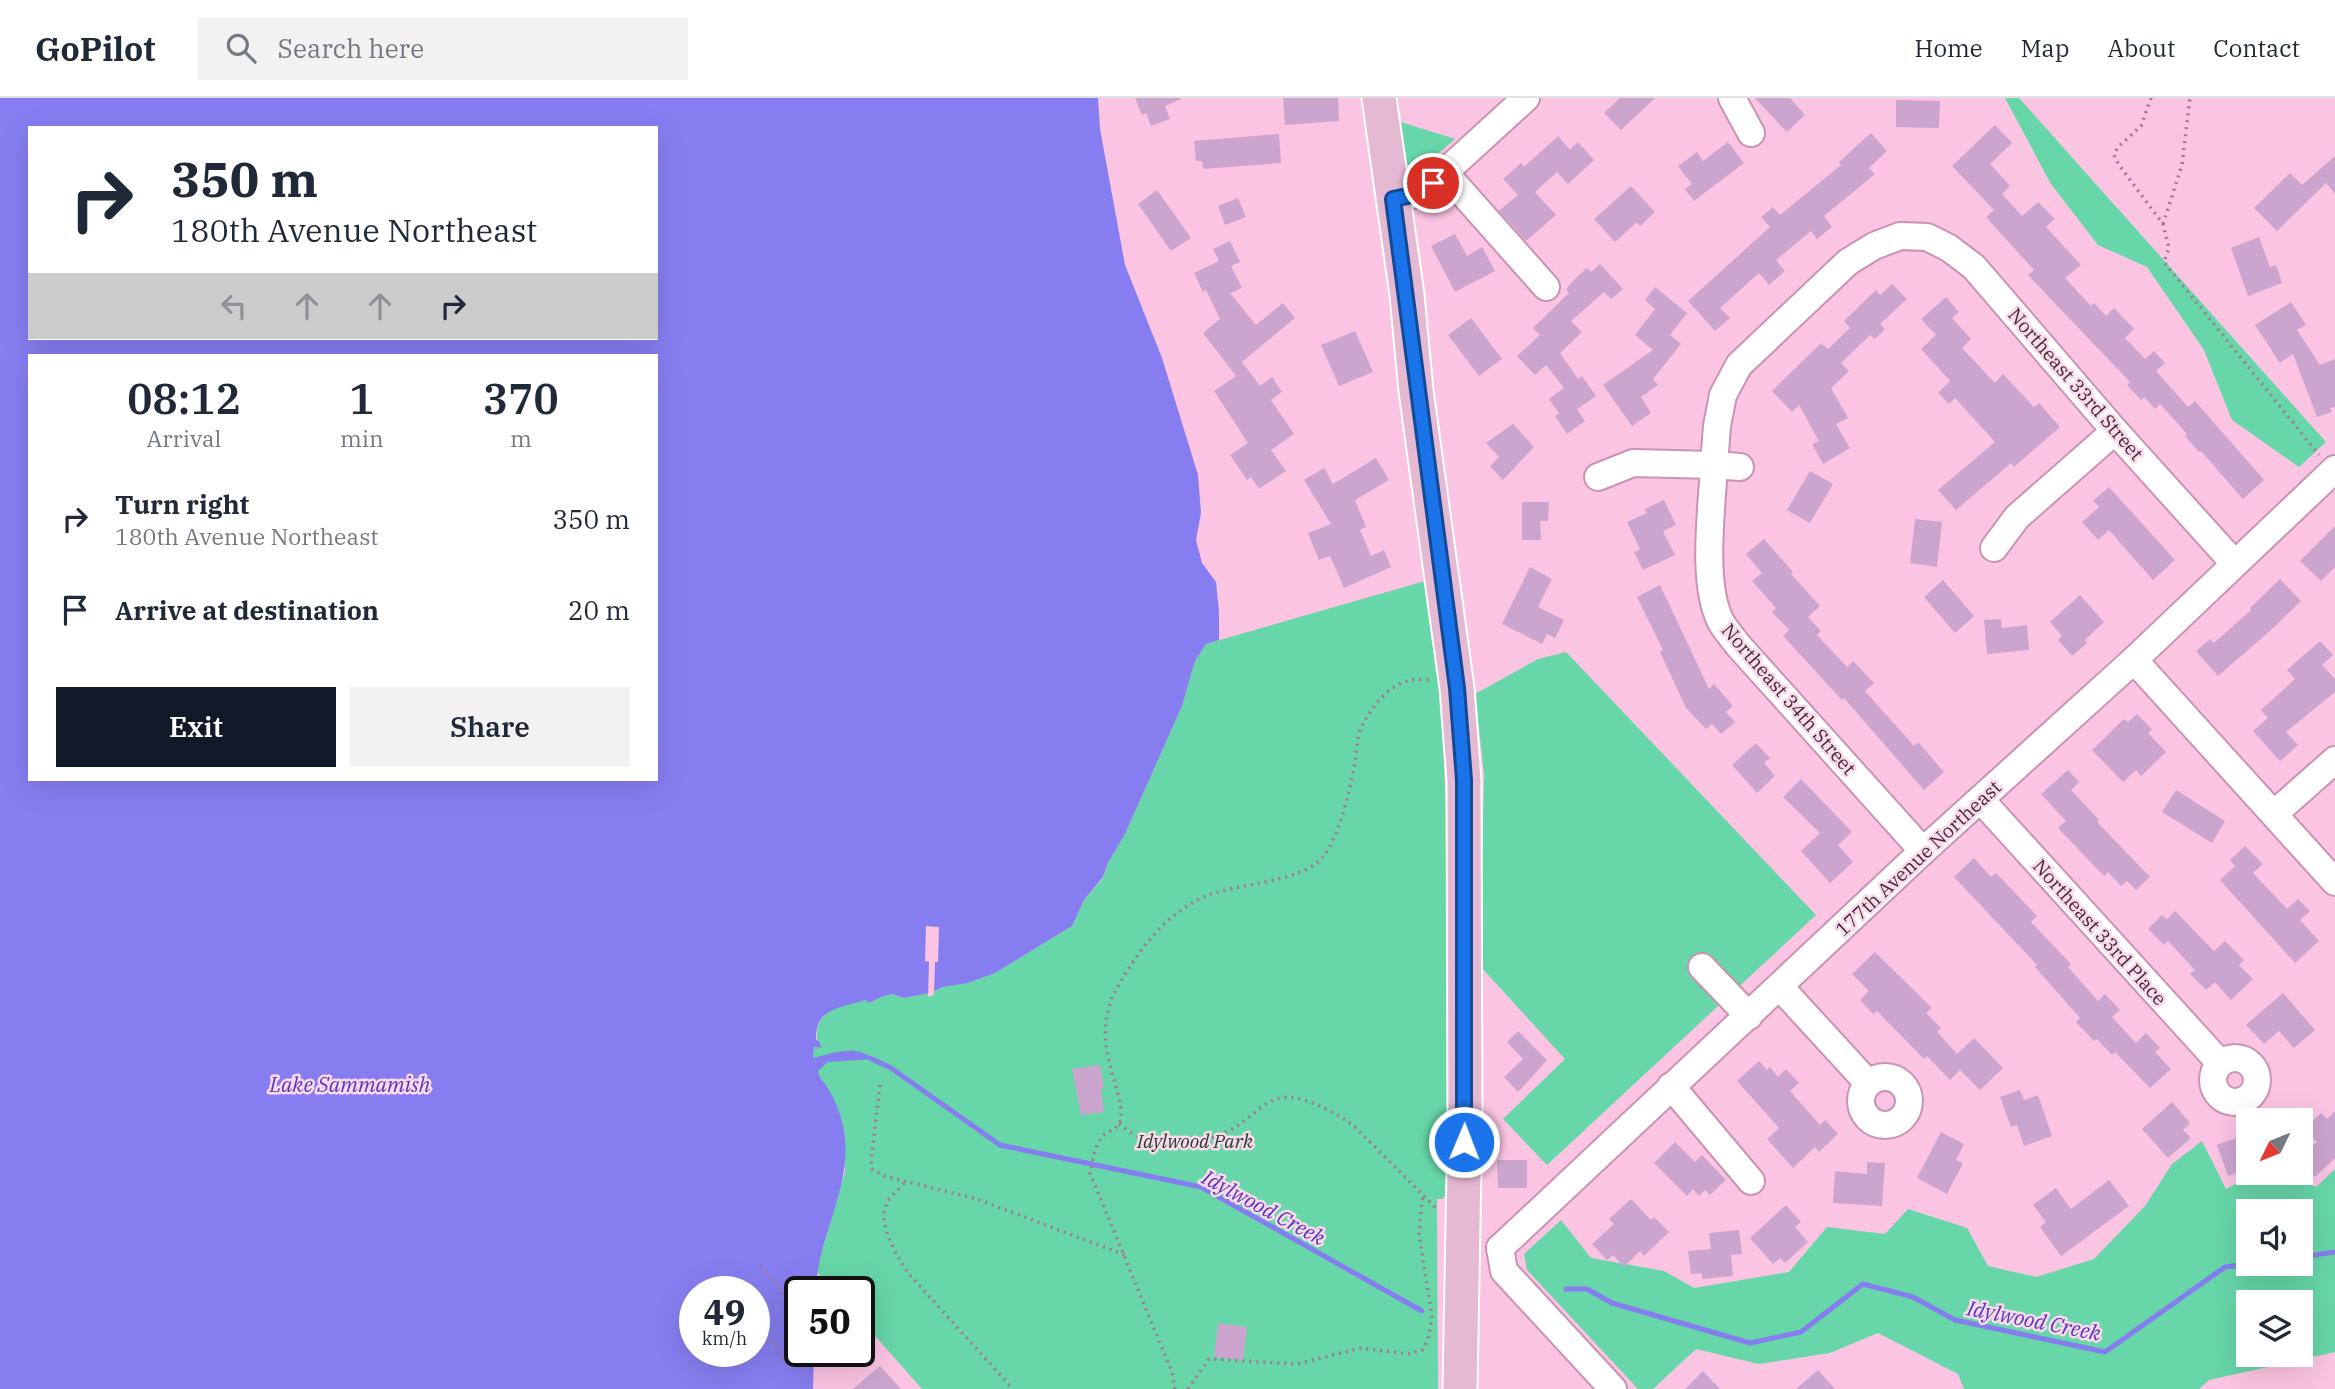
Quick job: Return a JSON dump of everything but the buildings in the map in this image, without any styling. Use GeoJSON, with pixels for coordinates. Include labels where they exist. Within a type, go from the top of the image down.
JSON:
{"type":"FeatureCollection","features":[{"type":"Feature","properties":{"kind":"main road"},"geometry":{"type":"LineString","coordinates":[[1379,98],[1455,679],[1464,780],[1453,1227],[1462,1273],[1460,1389]]}},
{"type":"Feature","properties":{"kind":"street"},"geometry":{"type":"LineString","coordinates":[[1393,199],[1422,193],[1526,98]]}},
{"type":"Feature","properties":{"kind":"street"},"geometry":{"type":"LineString","coordinates":[[1732,98],[1751,133]]}},
{"type":"Feature","properties":{"kind":"street"},"geometry":{"type":"LineString","coordinates":[[1445,173],[1546,287]]}},
{"type":"Feature","properties":{"kind":"street","name":"Northeast 33rd Street"},"geometry":{"type":"LineString","coordinates":[[1900,236],[1927,237],[1949,248],[1974,267],[2115,431],[2234,563]]}},
{"type":"Feature","properties":{"kind":"street","name":"Northeast 34th Street"},"geometry":{"type":"LineString","coordinates":[[1900,236],[1874,246],[1847,262],[1739,365],[1723,395],[1717,425],[1727,466],[1709,559],[1712,590],[1720,621],[1737,644],[1923,851]]}},
{"type":"Feature","properties":{"kind":"street"},"geometry":{"type":"LineString","coordinates":[[1994,548],[2017,517],[2115,431]]}},
{"type":"Feature","properties":{"kind":"street"},"geometry":{"type":"LineString","coordinates":[[1598,477],[1633,463],[1727,466]]}},
{"type":"Feature","properties":{"kind":"street","name":"177th Avenue Northeast"},"geometry":{"type":"LineString","coordinates":[[1502,1260],[1671,1086],[1923,851],[2134,660],[2234,563],[2328,463]]}},
{"type":"Feature","properties":{"kind":"street"},"geometry":{"type":"LineString","coordinates":[[2134,660],[2335,882]]}},
{"type":"Feature","properties":{"kind":"street"},"geometry":{"type":"LineString","coordinates":[[2275,813],[2335,760]]}},
{"type":"Feature","properties":{"kind":"street","name":"Northeast 33rd Place"},"geometry":{"type":"LineString","coordinates":[[1980,800],[2220,1063]]}},
{"type":"Feature","properties":{"kind":"street"},"geometry":{"type":"LineString","coordinates":[[1702,967],[1749,1016]]}},
{"type":"Feature","properties":{"kind":"street"},"geometry":{"type":"LineString","coordinates":[[1780,986],[1868,1083]]}},
{"type":"Feature","properties":{"kind":"street"},"geometry":{"type":"LineString","coordinates":[[1671,1086],[1751,1181]]}},
{"type":"Feature","properties":{"kind":"street"},"geometry":{"type":"LineString","coordinates":[[1453,1227],[1479,1239],[1502,1260],[1612,1389]]}},
{"type":"Feature","properties":{"kind":"street"},"geometry":{"type":"LineString","coordinates":[[1462,1273],[1502,1260]]}},
{"type":"Feature","properties":{"kind":"path"},"geometry":{"type":"LineString","coordinates":[[2151,98],[2141,127],[2118,147],[2114,155],[2163,224],[2169,248],[2164,262],[2328,463]]}},
{"type":"Feature","properties":{"kind":"path"},"geometry":{"type":"LineString","coordinates":[[2163,224],[2182,165],[2190,98]]}},
{"type":"Feature","properties":{"kind":"path"},"geometry":{"type":"LineString","coordinates":[[1175,1389],[1172,1371],[1090,1173],[1097,1145],[1103,1135],[1117,1128],[1122,1118],[1107,1057],[1104,1024],[1110,1003],[1132,963],[1150,939],[1171,918],[1205,896],[1307,870],[1322,859],[1334,841],[1354,768],[1361,727],[1381,698],[1410,680],[1455,679]]}},
{"type":"Feature","properties":{"kind":"path"},"geometry":{"type":"LineString","coordinates":[[880,1085],[872,1169],[904,1183],[976,1199],[1125,1255]]}},
{"type":"Feature","properties":{"kind":"path"},"geometry":{"type":"LineString","coordinates":[[1119,1124],[1137,1136],[1163,1142],[1198,1141],[1215,1138],[1270,1102],[1287,1097],[1321,1107],[1354,1126],[1453,1227]]}},
{"type":"Feature","properties":{"kind":"path"},"geometry":{"type":"LineString","coordinates":[[904,1183],[886,1203],[884,1216],[897,1256],[908,1273],[1013,1389]]}},
{"type":"Feature","properties":{"kind":"path"},"geometry":{"type":"LineString","coordinates":[[1188,1389],[1209,1359],[1297,1364],[1361,1348],[1409,1354],[1422,1350],[1428,1340],[1432,1317],[1419,1234],[1424,1196]]}},
{"type":"Feature","properties":{"kind":"path"},"geometry":{"type":"LineString","coordinates":[[760,1266],[784,1294]]}},
{"type":"Feature","properties":{"kind":"path"},"geometry":{"type":"LineString","coordinates":[[770,1341],[784,1358]]}},
{"type":"Feature","properties":{"kind":"green space"},"geometry":{"type":"Polygon","coordinates":[[[2005,98],[2019,98],[2326,442],[2299,467],[2232,420],[2204,350],[2147,267],[2098,245],[2051,184],[2005,98]]]}},
{"type":"Feature","properties":{"kind":"green space"},"geometry":{"type":"Polygon","coordinates":[[[1401,122],[1455,139],[1418,171],[1406,163],[1401,122]]]}},
{"type":"Feature","properties":{"kind":"green space","name":"Idylwood Park"},"geometry":{"type":"Polygon","coordinates":[[[1425,581],[1442,711],[1446,815],[1447,1194],[1442,1199],[1437,1199],[1438,1389],[922,1389],[875,1336],[875,1276],[821,1276],[816,1271],[845,1172],[842,1122],[827,1086],[819,1078],[813,1058],[814,1047],[820,1048],[817,1034],[820,1021],[829,1011],[848,1003],[865,1000],[869,1003],[892,994],[904,998],[930,993],[995,973],[1072,926],[1084,900],[1103,878],[1108,863],[1125,834],[1182,706],[1195,661],[1206,644],[1425,581]]]}},
{"type":"Feature","properties":{"kind":"green space"},"geometry":{"type":"Polygon","coordinates":[[[1566,652],[1816,915],[1547,1165],[1503,1119],[1565,1059],[1480,966],[1484,773],[1475,694],[1538,659],[1566,652]]]}},
{"type":"Feature","properties":{"kind":"green space"},"geometry":{"type":"Polygon","coordinates":[[[2202,1141],[2226,1189],[2236,1184],[2316,1187],[2335,1169],[2335,1352],[2313,1357],[2313,1290],[2236,1290],[2236,1367],[2268,1367],[2209,1380],[2199,1389],[1964,1389],[1958,1374],[1878,1333],[1830,1353],[1759,1364],[1696,1349],[1653,1389],[1638,1389],[1527,1270],[1524,1254],[1561,1220],[1591,1258],[1664,1271],[1694,1288],[1789,1272],[1827,1227],[1885,1234],[1908,1209],[1967,1228],[1988,1266],[2036,1277],[2094,1259],[2145,1206],[2172,1164],[2202,1141]]]}},
{"type":"Feature","properties":{"kind":"water","name":"Lake Sammamish"},"geometry":{"type":"Polygon","coordinates":[[[0,98],[1098,98],[1100,129],[1125,265],[1162,358],[1198,475],[1201,513],[1196,540],[1202,563],[1216,582],[1219,640],[1206,644],[1195,661],[1182,706],[1125,834],[1103,877],[1084,900],[1072,926],[995,973],[930,993],[904,998],[892,994],[869,1003],[865,1000],[832,1010],[820,1021],[816,1039],[821,1048],[814,1047],[813,1058],[852,1051],[867,1054],[874,1059],[828,1062],[818,1071],[842,1119],[845,1139],[843,1178],[818,1276],[784,1276],[784,1367],[814,1367],[813,1389],[0,1389],[0,98]]]}},
{"type":"Feature","properties":{"kind":"pier"},"geometry":{"type":"Polygon","coordinates":[[[926,926],[939,927],[934,995],[928,997],[929,962],[925,961],[926,926]]]}},
{"type":"Feature","properties":{"kind":"waterway","name":"Idylwood Creek"},"geometry":{"type":"LineString","coordinates":[[870,1058],[891,1068],[1000,1145],[1201,1187],[1422,1311]]}},
{"type":"Feature","properties":{"kind":"waterway","name":"Idylwood Creek"},"geometry":{"type":"LineString","coordinates":[[2313,1255],[2335,1252]]}},
{"type":"Feature","properties":{"kind":"waterway","name":"Idylwood Creek"},"geometry":{"type":"LineString","coordinates":[[1566,1289],[1587,1289],[1612,1303],[1750,1343],[1801,1332],[1863,1284],[1913,1297],[1955,1320],[2105,1352],[2225,1267],[2236,1266]]}},
{"type":"Feature","properties":{"kind":"route"},"geometry":{"type":"LineString","coordinates":[[1433,183],[1414,197],[1393,199],[1407,295],[1416,391],[1457,688],[1464,780],[1464,1142]]}}]}
